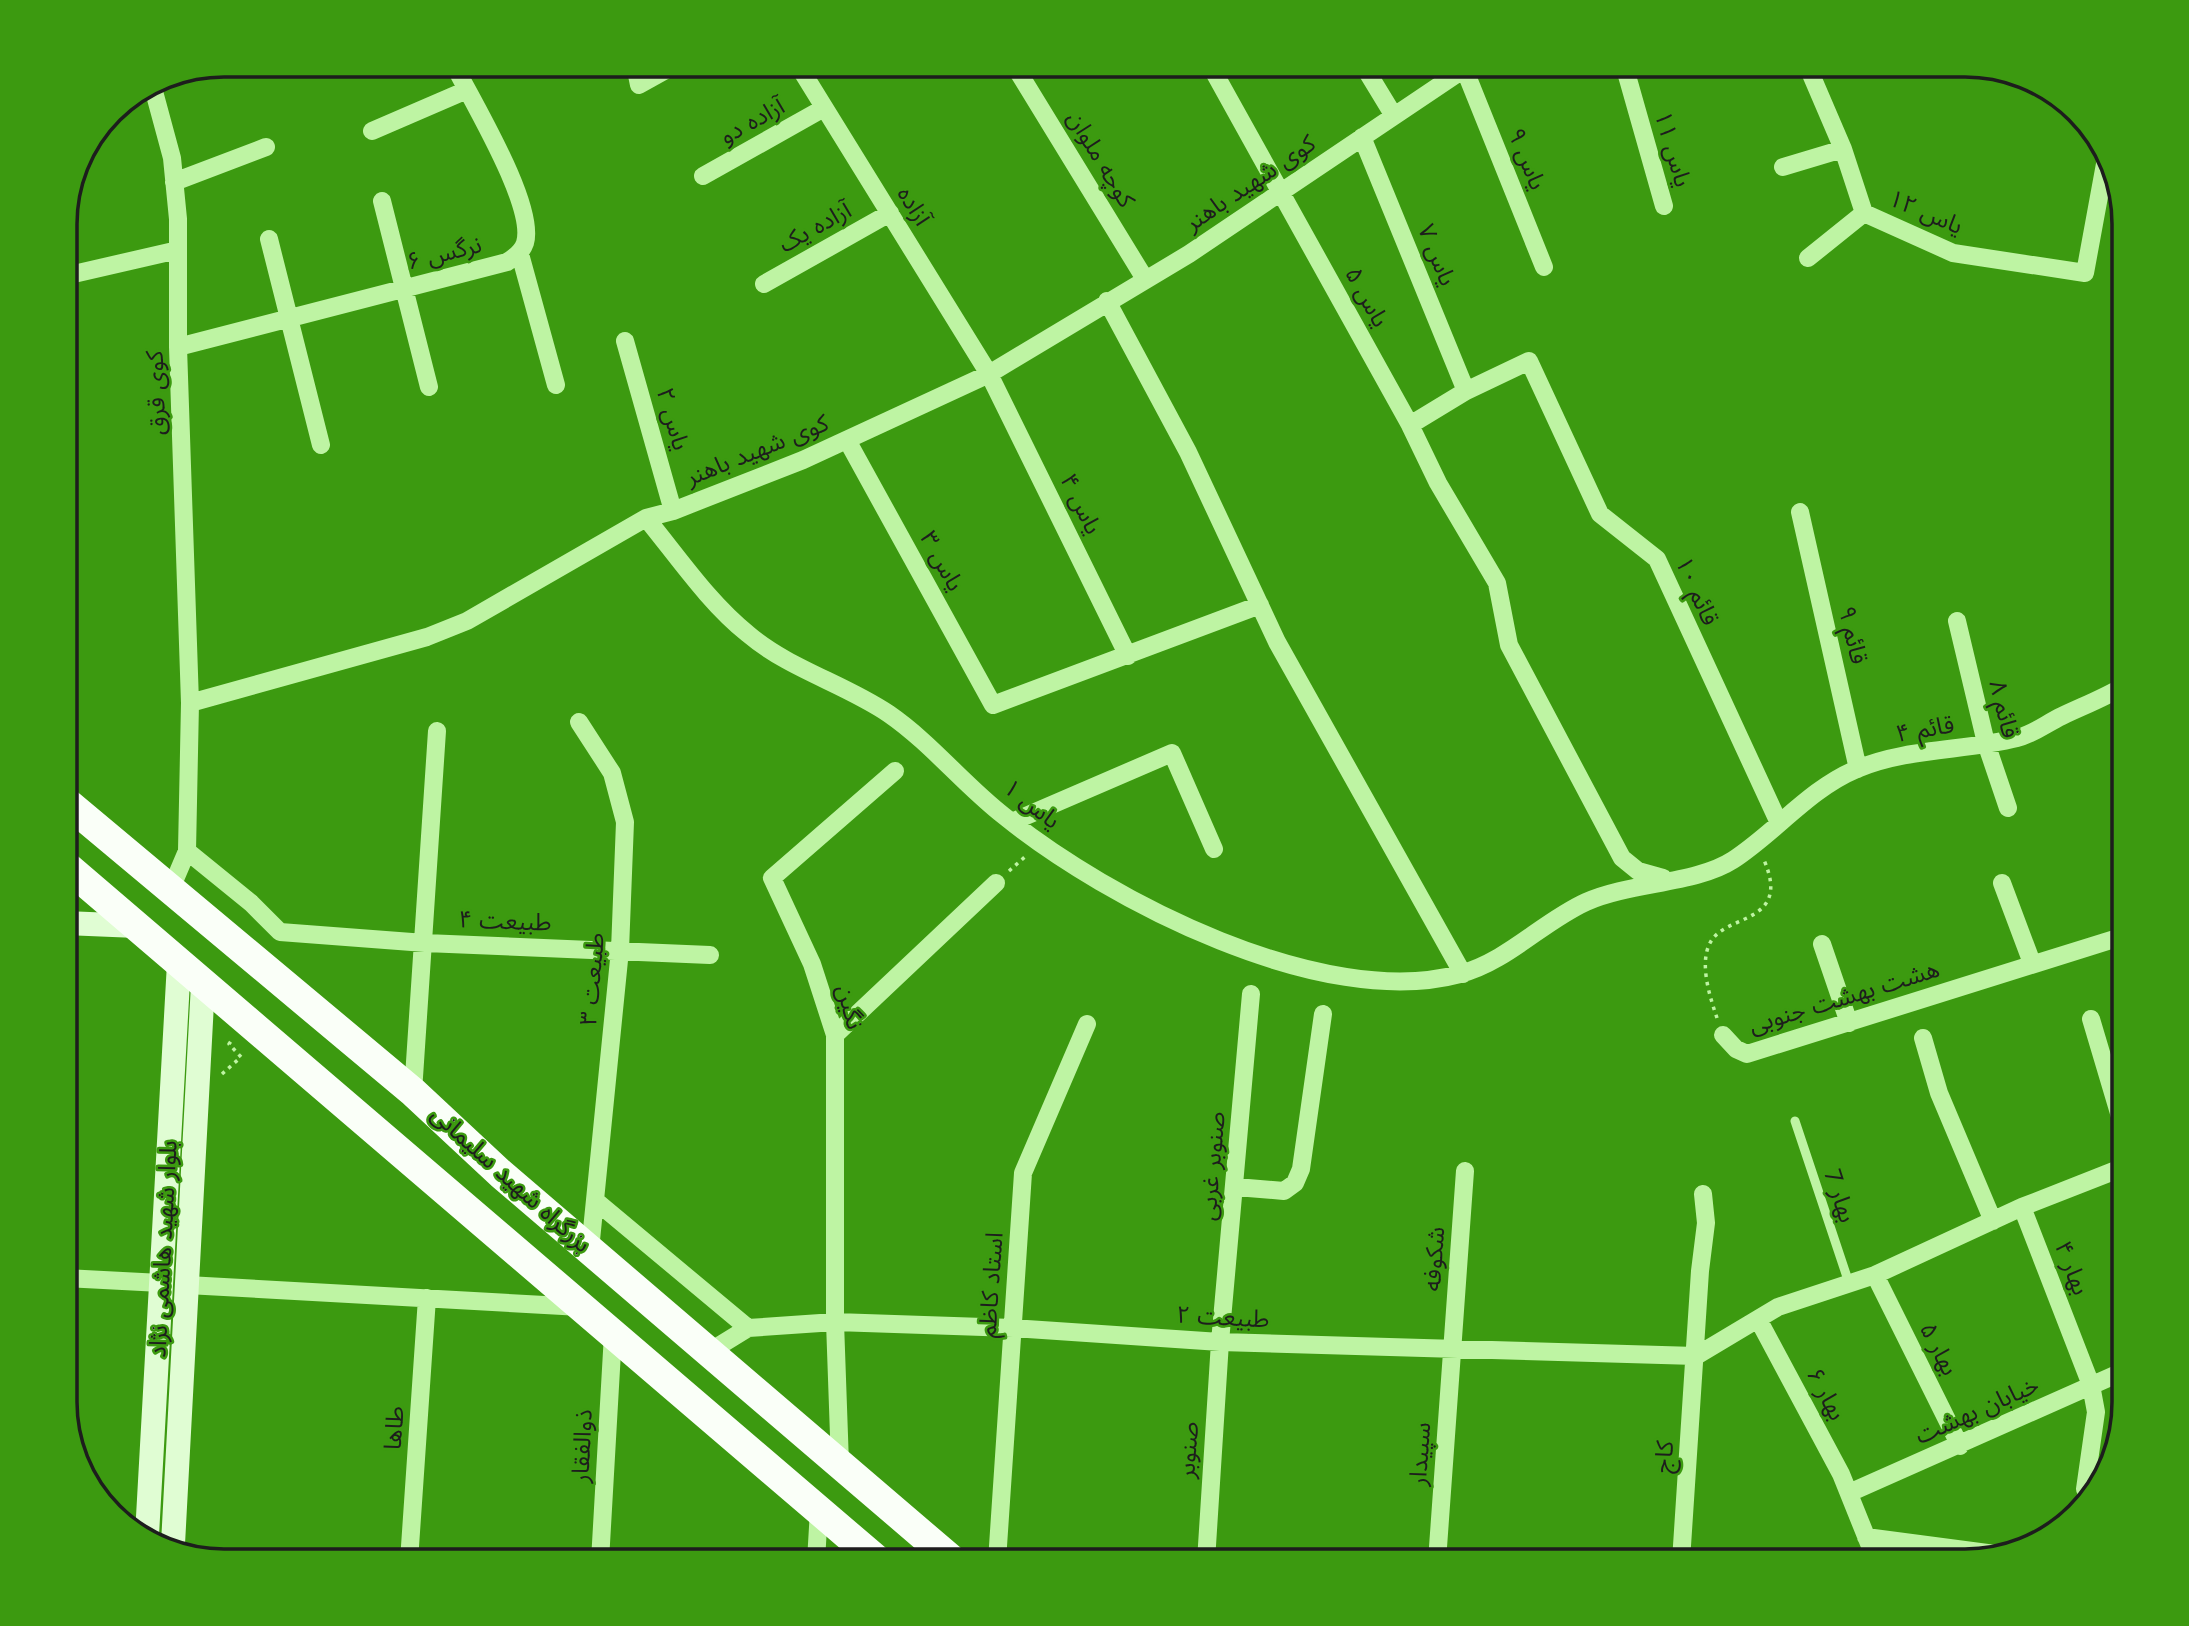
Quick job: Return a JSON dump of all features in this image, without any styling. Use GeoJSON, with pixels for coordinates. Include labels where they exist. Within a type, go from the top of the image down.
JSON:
{"type":"FeatureCollection","features":[{"type":"Feature","properties":{"kind":"highway","name":"بزرگراه شهید سلیمانی"},"geometry":{"type":"LineString","coordinates":[[77,811],[413,1092],[501,1174],[939,1549]]}},
{"type":"Feature","properties":{"kind":"highway","name":"بزرگراه شهید سلیمانی"},"geometry":{"type":"LineString","coordinates":[[77,875],[864,1549]]}},
{"type":"Feature","properties":{"kind":"main road"},"geometry":{"type":"LineString","coordinates":[[77,924],[137,926]]}},
{"type":"Feature","properties":{"kind":"main road","name":"بلوار شهید هاشمی نژاد"},"geometry":{"type":"LineString","coordinates":[[147,1527],[179,963]]}},
{"type":"Feature","properties":{"kind":"main road","name":"بلوار شهید هاشمی نژاد"},"geometry":{"type":"LineString","coordinates":[[173,1540],[204,984]]}},
{"type":"Feature","properties":{"kind":"main road"},"geometry":{"type":"LineString","coordinates":[[161,1283],[187,1284]]}},
{"type":"Feature","properties":{"kind":"street","name":"نرگس ۶"},"geometry":{"type":"LineString","coordinates":[[178,347],[507,262],[520,254],[525,242],[526,219],[518,192],[460,77]]}},
{"type":"Feature","properties":{"kind":"street"},"geometry":{"type":"LineString","coordinates":[[637,77],[639,85],[654,77]]}},
{"type":"Feature","properties":{"kind":"street","name":"آزاده"},"geometry":{"type":"LineString","coordinates":[[805,77],[989,374]]}},
{"type":"Feature","properties":{"kind":"street","name":"کوچه ملوان"},"geometry":{"type":"LineString","coordinates":[[1021,77],[1145,279]]}},
{"type":"Feature","properties":{"kind":"street","name":"یاس ۵"},"geometry":{"type":"LineString","coordinates":[[1217,77],[1410,425],[1438,483],[1497,583],[1509,645],[1622,858],[1638,871],[1670,880]]}},
{"type":"Feature","properties":{"kind":"street"},"geometry":{"type":"LineString","coordinates":[[1370,77],[1394,116]]}},
{"type":"Feature","properties":{"kind":"street","name":"کوی شهید باهنر"},"geometry":{"type":"LineString","coordinates":[[190,703],[427,637],[467,621],[646,518],[673,511],[847,440],[989,374],[1281,192],[1452,77]]}},
{"type":"Feature","properties":{"kind":"street","name":"یاس ۹"},"geometry":{"type":"LineString","coordinates":[[1471,77],[1544,267]]}},
{"type":"Feature","properties":{"kind":"street","name":"یاس ۱۱"},"geometry":{"type":"LineString","coordinates":[[1626,77],[1664,206]]}},
{"type":"Feature","properties":{"kind":"street","name":"یاس ۱۲"},"geometry":{"type":"LineString","coordinates":[[1812,77],[1843,149],[1864,213],[1953,253],[2085,273],[2103,174]]}},
{"type":"Feature","properties":{"kind":"street"},"geometry":{"type":"LineString","coordinates":[[372,131],[467,90]]}},
{"type":"Feature","properties":{"kind":"street","name":"کوی قرق"},"geometry":{"type":"LineString","coordinates":[[155,95],[172,158],[178,250],[178,347],[190,703]]}},
{"type":"Feature","properties":{"kind":"street","name":"آزاده دو"},"geometry":{"type":"LineString","coordinates":[[703,176],[824,108]]}},
{"type":"Feature","properties":{"kind":"street","name":"یاس ۷"},"geometry":{"type":"LineString","coordinates":[[1362,138],[1466,391]]}},
{"type":"Feature","properties":{"kind":"street"},"geometry":{"type":"LineString","coordinates":[[174,182],[266,147]]}},
{"type":"Feature","properties":{"kind":"street"},"geometry":{"type":"LineString","coordinates":[[1783,166],[1843,149]]}},
{"type":"Feature","properties":{"kind":"street"},"geometry":{"type":"LineString","coordinates":[[382,201],[402,289],[429,387]]}},
{"type":"Feature","properties":{"kind":"street"},"geometry":{"type":"LineString","coordinates":[[1808,258],[1864,213]]}},
{"type":"Feature","properties":{"kind":"street","name":"آزاده یک"},"geometry":{"type":"LineString","coordinates":[[764,284],[890,214]]}},
{"type":"Feature","properties":{"kind":"street"},"geometry":{"type":"LineString","coordinates":[[269,239],[292,318],[321,445]]}},
{"type":"Feature","properties":{"kind":"street"},"geometry":{"type":"LineString","coordinates":[[77,273],[178,250]]}},
{"type":"Feature","properties":{"kind":"street"},"geometry":{"type":"LineString","coordinates":[[520,254],[556,384]]}},
{"type":"Feature","properties":{"kind":"street"},"geometry":{"type":"LineString","coordinates":[[1107,301],[1188,452],[1277,642],[1463,974]]}},
{"type":"Feature","properties":{"kind":"street","name":"یاس ۲"},"geometry":{"type":"LineString","coordinates":[[625,341],[673,511]]}},
{"type":"Feature","properties":{"kind":"street","name":"قائم ۱۰"},"geometry":{"type":"LineString","coordinates":[[1466,391],[1529,361],[1600,514],[1657,559],[1779,823]]}},
{"type":"Feature","properties":{"kind":"street","name":"یاس ۴"},"geometry":{"type":"LineString","coordinates":[[989,374],[1128,656]]}},
{"type":"Feature","properties":{"kind":"street"},"geometry":{"type":"LineString","coordinates":[[1410,425],[1466,391]]}},
{"type":"Feature","properties":{"kind":"street","name":"یاس ۳"},"geometry":{"type":"LineString","coordinates":[[847,440],[993,705],[1128,656]]}},
{"type":"Feature","properties":{"kind":"street","name":"قائم ۹"},"geometry":{"type":"LineString","coordinates":[[1800,512],[1858,769]]}},
{"type":"Feature","properties":{"kind":"street","name":"یاس ۱"},"geometry":{"type":"LineString","coordinates":[[646,518],[748,635],[892,716],[1012,822],[1041,841],[1079,872],[1158,914],[1253,954],[1343,976],[1398,982],[1411,983],[1463,974],[1510,951],[1556,917],[1589,900],[1643,884],[1670,880]]}},
{"type":"Feature","properties":{"kind":"street"},"geometry":{"type":"LineString","coordinates":[[1128,656],[1260,605]]}},
{"type":"Feature","properties":{"kind":"street","name":"قائم ۸"},"geometry":{"type":"LineString","coordinates":[[1957,621],[1986,743],[2008,808]]}},
{"type":"Feature","properties":{"kind":"street","name":"قائم ۴"},"geometry":{"type":"LineString","coordinates":[[1670,880],[1695,876],[1731,862],[1826,785],[1858,769],[1884,761],[2030,734],[2112,693]]}},
{"type":"Feature","properties":{"kind":"street"},"geometry":{"type":"LineString","coordinates":[[170,891],[187,851],[190,703]]}},
{"type":"Feature","properties":{"kind":"street","name":"طبیعت ٣"},"geometry":{"type":"LineString","coordinates":[[579,722],[612,773],[625,822],[620,950],[597,1202],[590,1250]]}},
{"type":"Feature","properties":{"kind":"street","name":"طبیعت ۴"},"geometry":{"type":"LineString","coordinates":[[413,1092],[437,731]]}},
{"type":"Feature","properties":{"kind":"street"},"geometry":{"type":"LineString","coordinates":[[1012,822],[1172,753],[1214,849]]}},
{"type":"Feature","properties":{"kind":"street","name":"نگین"},"geometry":{"type":"LineString","coordinates":[[840,1464],[835,1322],[835,1035],[812,964],[772,878],[895,771]]}},
{"type":"Feature","properties":{"kind":"street","name":"طبیعت ۴"},"geometry":{"type":"LineString","coordinates":[[187,851],[251,903],[280,932],[425,943],[710,955]]}},
{"type":"Feature","properties":{"kind":"street"},"geometry":{"type":"LineString","coordinates":[[835,1035],[996,883]]}},
{"type":"Feature","properties":{"kind":"street"},"geometry":{"type":"LineString","coordinates":[[2002,883],[2032,963]]}},
{"type":"Feature","properties":{"kind":"street","name":"هشت بهشت جنوبی"},"geometry":{"type":"LineString","coordinates":[[1723,1035],[1736,1049],[1747,1054],[2112,940]]}},
{"type":"Feature","properties":{"kind":"street"},"geometry":{"type":"LineString","coordinates":[[1822,944],[1849,1023]]}},
{"type":"Feature","properties":{"kind":"street","name":"صنوبر غربی"},"geometry":{"type":"LineString","coordinates":[[1220,1342],[1236,1187],[1251,994]]}},
{"type":"Feature","properties":{"kind":"street"},"geometry":{"type":"LineString","coordinates":[[1236,1187],[1284,1191],[1295,1183],[1301,1169],[1323,1014]]}},
{"type":"Feature","properties":{"kind":"street"},"geometry":{"type":"LineString","coordinates":[[2091,1020],[2112,1090]]}},
{"type":"Feature","properties":{"kind":"street","name":"استاد کاظم"},"geometry":{"type":"LineString","coordinates":[[998,1549],[1023,1173],[1087,1024]]}},
{"type":"Feature","properties":{"kind":"street"},"geometry":{"type":"LineString","coordinates":[[1923,1038],[1939,1093],[1993,1221]]}},
{"type":"Feature","properties":{"kind":"street","name":"شکوفه"},"geometry":{"type":"LineString","coordinates":[[1452,1350],[1465,1171]]}},
{"type":"Feature","properties":{"kind":"street"},"geometry":{"type":"LineString","coordinates":[[1696,1356],[1778,1307],[1875,1275],[2022,1207],[2112,1172]]}},
{"type":"Feature","properties":{"kind":"street","name":"کاج"},"geometry":{"type":"LineString","coordinates":[[1682,1549],[1700,1271],[1706,1223],[1703,1194]]}},
{"type":"Feature","properties":{"kind":"street"},"geometry":{"type":"LineString","coordinates":[[597,1202],[748,1328],[709,1352]]}},
{"type":"Feature","properties":{"kind":"street","name":"بهار ۴"},"geometry":{"type":"LineString","coordinates":[[2022,1207],[2091,1385],[2095,1412],[2085,1486]]}},
{"type":"Feature","properties":{"kind":"street","name":"بهار ۵"},"geometry":{"type":"LineString","coordinates":[[1875,1275],[1960,1446]]}},
{"type":"Feature","properties":{"kind":"street"},"geometry":{"type":"LineString","coordinates":[[77,1279],[161,1283]]}},
{"type":"Feature","properties":{"kind":"street"},"geometry":{"type":"LineString","coordinates":[[187,1284],[580,1307]]}},
{"type":"Feature","properties":{"kind":"street","name":"طاها"},"geometry":{"type":"LineString","coordinates":[[410,1549],[427,1298]]}},
{"type":"Feature","properties":{"kind":"street","name":"بهار ۶"},"geometry":{"type":"LineString","coordinates":[[1758,1319],[1849,1493],[1872,1549]]}},
{"type":"Feature","properties":{"kind":"street","name":"طبیعت ۲"},"geometry":{"type":"LineString","coordinates":[[748,1328],[835,1322],[1013,1328],[1220,1342],[1696,1356]]}},
{"type":"Feature","properties":{"kind":"street","name":"ذوالفقار"},"geometry":{"type":"LineString","coordinates":[[601,1549],[613,1334]]}},
{"type":"Feature","properties":{"kind":"street","name":"صنوبر"},"geometry":{"type":"LineString","coordinates":[[1207,1549],[1220,1342]]}},
{"type":"Feature","properties":{"kind":"street","name":"سپیدار"},"geometry":{"type":"LineString","coordinates":[[1438,1549],[1452,1350]]}},
{"type":"Feature","properties":{"kind":"street","name":"خیابان بهشت"},"geometry":{"type":"LineString","coordinates":[[1849,1493],[1960,1446],[2112,1376]]}},
{"type":"Feature","properties":{"kind":"street"},"geometry":{"type":"LineString","coordinates":[[816,1549],[818,1510]]}},
{"type":"Feature","properties":{"kind":"street"},"geometry":{"type":"LineString","coordinates":[[1867,1537],[1957,1549]]}},
{"type":"Feature","properties":{"kind":"lane","name":"بهار 7"},"geometry":{"type":"LineString","coordinates":[[1795,1121],[1849,1283]]}},
{"type":"Feature","properties":{"kind":"path"},"geometry":{"type":"LineString","coordinates":[[996,883],[1041,841]]}},
{"type":"Feature","properties":{"kind":"path","name":"هشت بهشت جنوبی"},"geometry":{"type":"LineString","coordinates":[[1723,1035],[1711,1002],[1706,973],[1707,950],[1717,934],[1753,916],[1770,890],[1769,872],[1763,858],[1748,848]]}},
{"type":"Feature","properties":{"kind":"path"},"geometry":{"type":"LineString","coordinates":[[229,1044],[242,1057]]}}]}
